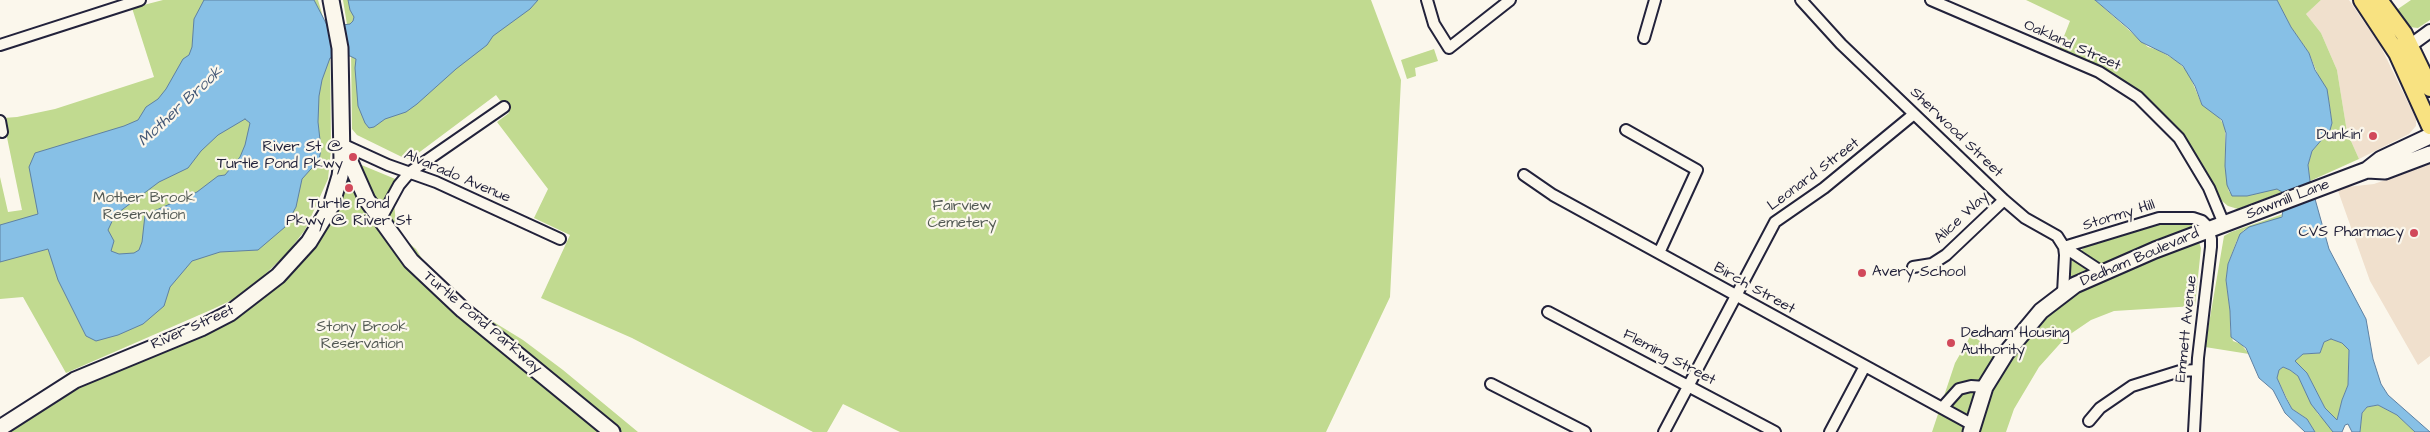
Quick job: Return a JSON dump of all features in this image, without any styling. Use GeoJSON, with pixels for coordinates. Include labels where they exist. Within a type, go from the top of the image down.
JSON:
{"type":"FeatureCollection","features":[{"type":"Feature","properties":{"kind":"main road","name":"River Street"},"geometry":{"type":"LineString","coordinates":[[0,428],[75,380],[216,321],[255,296],[278,276],[318,230],[331,206],[340,176],[342,144],[341,61],[336,21],[331,0]]}},
{"type":"Feature","properties":{"kind":"main road"},"geometry":{"type":"LineString","coordinates":[[2362,0],[2404,50],[2430,88]]}},
{"type":"Feature","properties":{"kind":"main road"},"geometry":{"type":"LineString","coordinates":[[2379,0],[2404,50],[2430,126]]}},
{"type":"Feature","properties":{"kind":"main road","name":"Sawmill Lane"},"geometry":{"type":"LineString","coordinates":[[2209,229],[2368,170],[2381,159],[2430,136]]}},
{"type":"Feature","properties":{"kind":"main road","name":"Turtle Pond Parkway"},"geometry":{"type":"LineString","coordinates":[[342,144],[367,200],[404,253],[434,284],[612,432]]}},
{"type":"Feature","properties":{"kind":"main road","name":"Sawmill Lane"},"geometry":{"type":"LineString","coordinates":[[2368,170],[2385,171],[2430,154]]}},
{"type":"Feature","properties":{"kind":"main road","name":"Turtle Pond Parkway"},"geometry":{"type":"LineString","coordinates":[[340,176],[367,200]]}},
{"type":"Feature","properties":{"kind":"main road","name":"Dedham Boulevard"},"geometry":{"type":"LineString","coordinates":[[1972,428],[1985,387],[1998,365],[2023,331],[2041,311],[2063,293],[2102,272],[2209,229]]}},
{"type":"Feature","properties":{"kind":"street"},"geometry":{"type":"LineString","coordinates":[[0,45],[140,0]]}},
{"type":"Feature","properties":{"kind":"street"},"geometry":{"type":"LineString","coordinates":[[1427,0],[1434,24],[1448,48],[1510,0]]}},
{"type":"Feature","properties":{"kind":"street"},"geometry":{"type":"LineString","coordinates":[[1644,38],[1655,0]]}},
{"type":"Feature","properties":{"kind":"street","name":"Sherwood Street"},"geometry":{"type":"LineString","coordinates":[[1800,0],[1841,44],[2004,200],[2025,218],[2057,236],[2064,247],[2102,272]]}},
{"type":"Feature","properties":{"kind":"street","name":"Oakland Street"},"geometry":{"type":"LineString","coordinates":[[1931,0],[2099,72],[2138,97],[2179,138],[2206,182],[2224,224]]}},
{"type":"Feature","properties":{"kind":"street"},"geometry":{"type":"LineString","coordinates":[[2404,50],[2430,31]]}},
{"type":"Feature","properties":{"kind":"street"},"geometry":{"type":"LineString","coordinates":[[380,220],[399,185],[410,172],[504,107]]}},
{"type":"Feature","properties":{"kind":"street","name":"Leonard Street"},"geometry":{"type":"LineString","coordinates":[[1664,432],[1775,222],[1824,188],[1914,114]]}},
{"type":"Feature","properties":{"kind":"street"},"geometry":{"type":"LineString","coordinates":[[1626,130],[1697,170],[1659,253]]}},
{"type":"Feature","properties":{"kind":"street","name":"Alvarado Avenue"},"geometry":{"type":"LineString","coordinates":[[342,144],[560,239]]}},
{"type":"Feature","properties":{"kind":"street","name":"Birch Street"},"geometry":{"type":"LineString","coordinates":[[1524,175],[1553,195],[1942,408],[1972,428]]}},
{"type":"Feature","properties":{"kind":"street","name":"Alice Way"},"geometry":{"type":"LineString","coordinates":[[1913,267],[1932,264],[1946,255],[2004,200]]}},
{"type":"Feature","properties":{"kind":"street","name":"Stormy Hill"},"geometry":{"type":"LineString","coordinates":[[2064,247],[2159,218],[2197,219],[2205,223],[2209,229]]}},
{"type":"Feature","properties":{"kind":"street","name":"Emmett Avenue"},"geometry":{"type":"LineString","coordinates":[[2194,432],[2197,370],[2211,247],[2209,229]]}},
{"type":"Feature","properties":{"kind":"street"},"geometry":{"type":"LineString","coordinates":[[2063,293],[2064,247]]}},
{"type":"Feature","properties":{"kind":"street","name":"Fleming Street"},"geometry":{"type":"LineString","coordinates":[[1548,312],[1690,385],[1775,432]]}},
{"type":"Feature","properties":{"kind":"street"},"geometry":{"type":"LineString","coordinates":[[1830,432],[1865,366]]}},
{"type":"Feature","properties":{"kind":"street"},"geometry":{"type":"LineString","coordinates":[[2089,421],[2100,408],[2132,386],[2180,370],[2197,370]]}},
{"type":"Feature","properties":{"kind":"street"},"geometry":{"type":"LineString","coordinates":[[1491,384],[1585,432]]}},
{"type":"Feature","properties":{"kind":"street"},"geometry":{"type":"LineString","coordinates":[[1942,408],[1960,389],[1971,386],[1985,387]]}},
{"type":"Feature","properties":{"kind":"shaded area"},"geometry":{"type":"Polygon","coordinates":[[[2321,0],[2349,0],[2380,45],[2416,119],[2416,126],[2409,134],[2359,159],[2347,132],[2337,70],[2321,33],[2306,14],[2321,0]]]}},
{"type":"Feature","properties":{"kind":"shaded area"},"geometry":{"type":"Polygon","coordinates":[[[2430,164],[2430,356],[2418,365],[2370,281],[2337,188],[2374,184],[2430,164]]]}},
{"type":"Feature","properties":{"kind":"green space","name":"Mother Brook Reservation"},"geometry":{"type":"Polygon","coordinates":[[[163,0],[318,0],[330,41],[331,149],[328,179],[305,230],[288,252],[253,286],[236,298],[213,309],[66,373],[23,297],[0,299],[0,177],[8,212],[22,210],[3,118],[55,109],[154,77],[132,8],[163,0]]]}},
{"type":"Feature","properties":{"kind":"green space","name":"Fairview Cemetery"},"geometry":{"type":"Polygon","coordinates":[[[343,0],[1371,0],[1401,80],[1390,297],[1326,432],[900,432],[843,404],[827,432],[813,432],[632,338],[541,298],[570,235],[534,218],[548,189],[497,122],[509,113],[496,95],[413,157],[406,159],[357,135],[352,129],[351,49],[343,0]]]}},
{"type":"Feature","properties":{"kind":"green space"},"geometry":{"type":"Polygon","coordinates":[[[2026,0],[2095,0],[2148,47],[2158,50],[2177,61],[2188,72],[2202,105],[2217,114],[2225,127],[2225,166],[2229,192],[2247,196],[2272,189],[2282,192],[2238,209],[2228,206],[2222,201],[2201,162],[2174,124],[2128,83],[2101,67],[2059,49],[2070,21],[2026,0]]]}},
{"type":"Feature","properties":{"kind":"green space"},"geometry":{"type":"Polygon","coordinates":[[[2277,0],[2321,0],[2306,14],[2321,33],[2337,70],[2347,132],[2359,159],[2310,181],[2308,165],[2312,151],[2330,130],[2332,123],[2329,102],[2309,53],[2291,27],[2277,0]]]}},
{"type":"Feature","properties":{"kind":"green space"},"geometry":{"type":"Polygon","coordinates":[[[2411,0],[2430,0],[2430,20],[2418,28],[2409,27],[2395,11],[2411,0]]]}},
{"type":"Feature","properties":{"kind":"green space"},"geometry":{"type":"Polygon","coordinates":[[[1434,49],[1438,61],[1415,68],[1416,76],[1407,79],[1401,60],[1434,49]]]}},
{"type":"Feature","properties":{"kind":"green space","name":"Stony Brook Reservation"},"geometry":{"type":"Polygon","coordinates":[[[347,159],[405,183],[394,203],[397,233],[416,249],[429,270],[479,313],[523,340],[563,370],[638,432],[10,432],[84,385],[197,337],[289,275],[314,245],[347,159]]]}},
{"type":"Feature","properties":{"kind":"green space"},"geometry":{"type":"Polygon","coordinates":[[[2283,214],[2279,219],[2244,230],[2237,240],[2228,264],[2226,280],[2230,311],[2230,331],[2233,341],[2241,344],[2249,354],[2205,347],[2224,236],[2283,214]]]}},
{"type":"Feature","properties":{"kind":"green space"},"geometry":{"type":"Polygon","coordinates":[[[2160,222],[2192,222],[2201,248],[2195,306],[2114,311],[2091,320],[2066,337],[2039,367],[2014,409],[2006,432],[1932,432],[1955,363],[1971,335],[1999,354],[2039,304],[2072,279],[2070,273],[2072,259],[2086,246],[2160,222]]]}},
{"type":"Feature","properties":{"kind":"green space"},"geometry":{"type":"Polygon","coordinates":[[[2331,339],[2342,343],[2349,350],[2348,385],[2337,420],[2325,408],[2307,373],[2294,361],[2303,354],[2320,353],[2324,342],[2331,339]]]}},
{"type":"Feature","properties":{"kind":"green space"},"geometry":{"type":"Polygon","coordinates":[[[2283,367],[2298,376],[2318,414],[2328,423],[2333,432],[2315,432],[2307,419],[2292,409],[2277,378],[2279,370],[2283,367]]]}},
{"type":"Feature","properties":{"kind":"green space"},"geometry":{"type":"Polygon","coordinates":[[[2378,405],[2397,415],[2415,432],[2360,432],[2362,413],[2367,407],[2378,405]]]}},
{"type":"Feature","properties":{"kind":"water","name":"Mother Brook Reservation"},"geometry":{"type":"Polygon","coordinates":[[[204,0],[314,0],[328,27],[350,24],[353,21],[354,17],[348,0],[538,0],[530,9],[493,36],[487,45],[456,69],[417,104],[406,112],[385,119],[374,127],[369,128],[365,123],[358,106],[356,59],[350,56],[330,58],[322,80],[319,96],[318,122],[321,149],[319,160],[302,179],[296,207],[285,227],[258,250],[220,252],[192,261],[170,287],[164,306],[143,324],[118,335],[96,341],[86,336],[58,280],[48,249],[0,262],[0,225],[38,214],[29,167],[35,153],[138,120],[146,107],[158,99],[183,59],[189,55],[192,47],[194,19],[204,0]],[[245,119],[218,135],[201,151],[188,168],[159,182],[115,215],[108,230],[114,241],[111,251],[119,254],[134,253],[139,250],[142,242],[145,215],[197,192],[218,176],[225,175],[240,157],[250,123],[245,119]]]}},
{"type":"Feature","properties":{"kind":"water"},"geometry":{"type":"Polygon","coordinates":[[[2095,0],[2277,0],[2291,27],[2309,53],[2315,70],[2327,89],[2332,123],[2330,130],[2312,151],[2308,165],[2310,181],[2329,249],[2366,319],[2373,359],[2381,384],[2388,395],[2430,432],[2415,432],[2397,415],[2378,405],[2367,407],[2362,413],[2360,432],[2352,432],[2348,424],[2345,425],[2342,432],[2333,432],[2311,404],[2298,376],[2283,367],[2279,370],[2277,378],[2286,398],[2292,409],[2307,419],[2315,432],[2305,432],[2285,413],[2273,390],[2259,378],[2246,348],[2231,337],[2226,280],[2228,264],[2240,234],[2249,227],[2282,217],[2284,202],[2282,192],[2277,189],[2247,196],[2232,196],[2227,185],[2225,166],[2226,133],[2222,120],[2202,105],[2195,86],[2183,66],[2168,55],[2141,42],[2129,29],[2095,0]],[[2331,339],[2324,342],[2320,353],[2303,354],[2295,361],[2307,373],[2325,408],[2337,420],[2348,385],[2349,350],[2342,343],[2331,339]]]}},
{"type":"Feature","properties":{"kind":"place","name":"Dunkin'"},"geometry":{"type":"Point","coordinates":[2373,136]}},
{"type":"Feature","properties":{"kind":"place","name":"River St @ Turtle Pond Pkwy"},"geometry":{"type":"Point","coordinates":[353,157]}},
{"type":"Feature","properties":{"kind":"place","name":"Turtle Pond Pkwy @ River St"},"geometry":{"type":"Point","coordinates":[349,188]}},
{"type":"Feature","properties":{"kind":"place","name":"CVS Pharmacy"},"geometry":{"type":"Point","coordinates":[2414,233]}},
{"type":"Feature","properties":{"kind":"place","name":"Avery School"},"geometry":{"type":"Point","coordinates":[1862,273]}},
{"type":"Feature","properties":{"kind":"place","name":"Dedham Housing Authority"},"geometry":{"type":"Point","coordinates":[1951,343]}},
{"type":"Feature","properties":{"kind":"water label","name":"Mother Brook"},"geometry":{"type":"Point","coordinates":[181,107]}}]}
